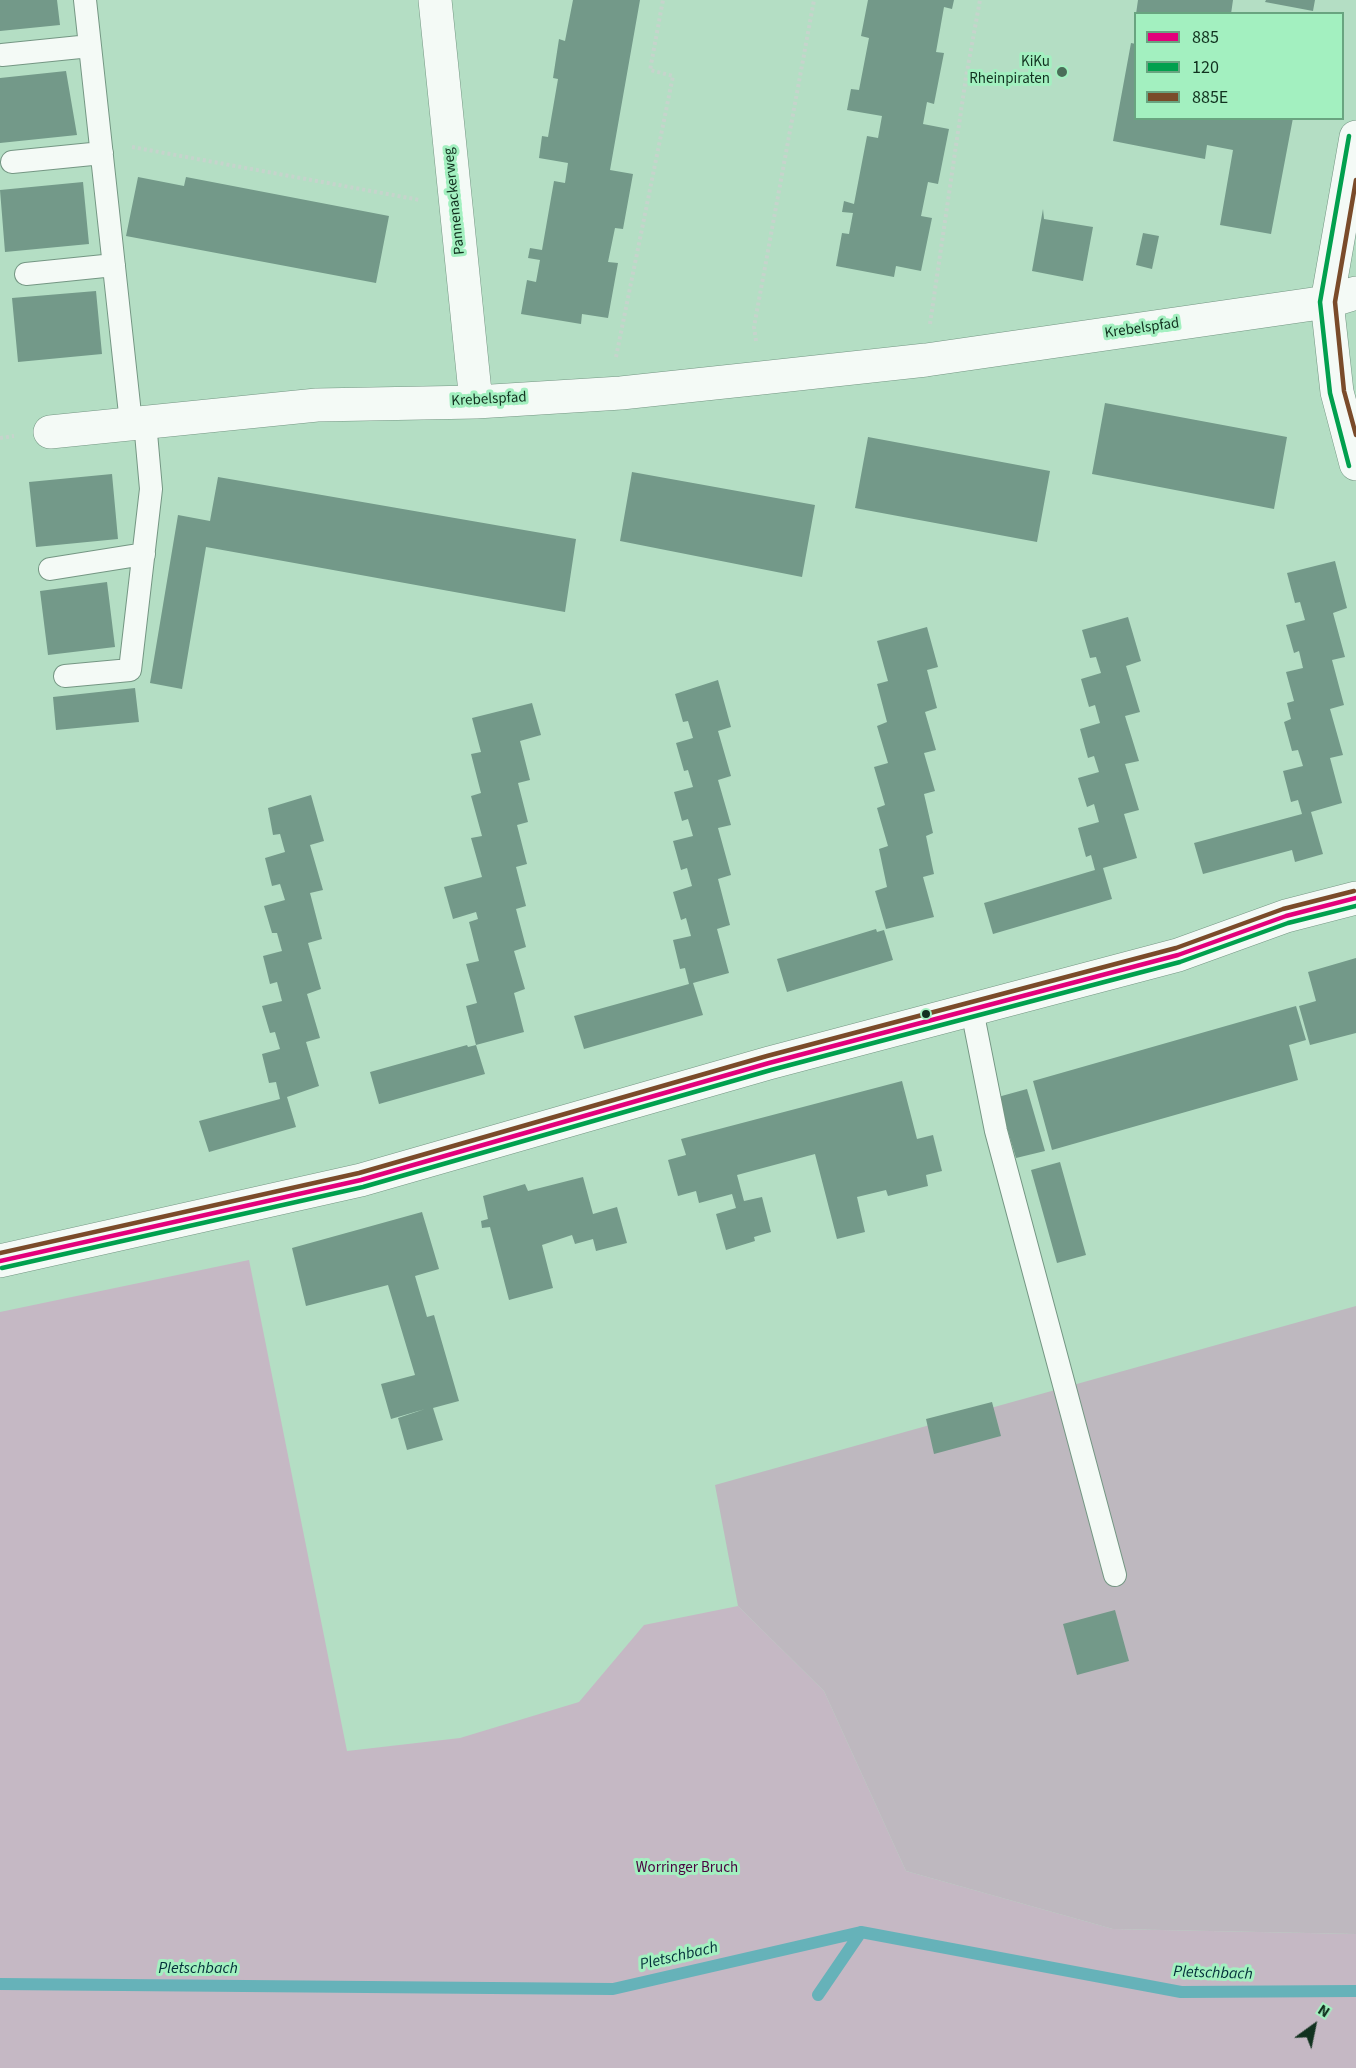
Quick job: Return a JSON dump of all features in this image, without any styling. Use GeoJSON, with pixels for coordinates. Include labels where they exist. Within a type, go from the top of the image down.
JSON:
{"type":"FeatureCollection","features":[{"type":"Feature","properties":{"kind":"street","name":"Pannenackerweg"},"geometry":{"type":"LineString","coordinates":[[435,0],[476,402]]}},
{"type":"Feature","properties":{"kind":"street"},"geometry":{"type":"LineString","coordinates":[[1356,137],[1342,297],[1337,392],[1356,464]]}},
{"type":"Feature","properties":{"kind":"street","name":"Krebelspfad"},"geometry":{"type":"LineString","coordinates":[[50,432],[317,405],[476,402],[610,393],[761,378],[926,360],[1342,297]]}},
{"type":"Feature","properties":{"kind":"street"},"geometry":{"type":"LineString","coordinates":[[0,1261],[361,1180],[734,1072],[1178,955],[1286,916],[1356,898]]}},
{"type":"Feature","properties":{"kind":"lane"},"geometry":{"type":"LineString","coordinates":[[64,676],[130,670],[152,489],[138,422],[114,265],[85,0]]}},
{"type":"Feature","properties":{"kind":"lane"},"geometry":{"type":"LineString","coordinates":[[2,55],[90,46]]}},
{"type":"Feature","properties":{"kind":"lane"},"geometry":{"type":"LineString","coordinates":[[12,162],[101,149]]}},
{"type":"Feature","properties":{"kind":"lane"},"geometry":{"type":"LineString","coordinates":[[26,274],[114,265]]}},
{"type":"Feature","properties":{"kind":"lane"},"geometry":{"type":"LineString","coordinates":[[50,569],[144,554]]}},
{"type":"Feature","properties":{"kind":"lane"},"geometry":{"type":"LineString","coordinates":[[972,1010],[996,1131],[1115,1575]]}},
{"type":"Feature","properties":{"kind":"path"},"geometry":{"type":"LineString","coordinates":[[610,393],[673,76],[650,70],[663,0]]}},
{"type":"Feature","properties":{"kind":"path"},"geometry":{"type":"LineString","coordinates":[[761,378],[754,327],[814,0]]}},
{"type":"Feature","properties":{"kind":"path"},"geometry":{"type":"LineString","coordinates":[[926,360],[966,77],[980,0]]}},
{"type":"Feature","properties":{"kind":"path"},"geometry":{"type":"LineString","coordinates":[[101,149],[137,148],[456,206]]}},
{"type":"Feature","properties":{"kind":"shaded area"},"geometry":{"type":"Polygon","coordinates":[[[1356,1306],[1356,1934],[1113,1929],[906,1871],[824,1691],[738,1606],[715,1485],[1356,1306]]]}},
{"type":"Feature","properties":{"kind":"green space","name":"Worringer Bruch"},"geometry":{"type":"Polygon","coordinates":[[[249,1260],[347,1751],[460,1738],[579,1702],[644,1625],[738,1606],[824,1691],[906,1871],[1113,1929],[1356,1934],[1356,2068],[0,2068],[0,1312],[249,1260]]]}},
{"type":"Feature","properties":{"kind":"building"},"geometry":{"type":"Polygon","coordinates":[[[0,0],[57,0],[60,25],[0,31],[0,0]]]}},
{"type":"Feature","properties":{"kind":"building"},"geometry":{"type":"Polygon","coordinates":[[[573,0],[640,0],[610,170],[633,174],[623,229],[615,228],[608,262],[618,263],[608,318],[582,314],[581,324],[521,314],[527,280],[536,282],[540,260],[528,258],[530,248],[542,250],[554,181],[565,183],[568,163],[539,158],[542,136],[548,137],[558,79],[553,78],[559,39],[565,41],[573,0]]]}},
{"type":"Feature","properties":{"kind":"building"},"geometry":{"type":"Polygon","coordinates":[[[868,0],[954,0],[952,9],[944,7],[936,52],[944,53],[934,104],[927,102],[923,124],[949,129],[938,184],[928,182],[921,216],[932,218],[921,271],[896,266],[894,277],[836,266],[842,233],[849,234],[853,213],[842,212],[844,201],[854,204],[867,136],[878,138],[882,116],[847,110],[851,89],[859,90],[869,38],[861,36],[868,0]]]}},
{"type":"Feature","properties":{"kind":"building"},"geometry":{"type":"Polygon","coordinates":[[[1138,0],[1233,0],[1231,12],[1136,12],[1138,0]]]}},
{"type":"Feature","properties":{"kind":"building"},"geometry":{"type":"Polygon","coordinates":[[[1266,0],[1315,0],[1313,11],[1265,2],[1266,0]]]}},
{"type":"Feature","properties":{"kind":"building"},"geometry":{"type":"Polygon","coordinates":[[[1131,43],[1134,44],[1134,120],[1293,120],[1271,234],[1220,225],[1233,150],[1207,145],[1205,159],[1113,141],[1131,43]]]}},
{"type":"Feature","properties":{"kind":"building"},"geometry":{"type":"Polygon","coordinates":[[[66,71],[77,135],[0,143],[0,78],[66,71]]]}},
{"type":"Feature","properties":{"kind":"building"},"geometry":{"type":"Polygon","coordinates":[[[138,177],[184,186],[186,177],[389,216],[376,283],[126,236],[138,177]]]}},
{"type":"Feature","properties":{"kind":"building"},"geometry":{"type":"Polygon","coordinates":[[[83,182],[89,244],[5,252],[0,190],[83,182]]]}},
{"type":"Feature","properties":{"kind":"building"},"geometry":{"type":"Polygon","coordinates":[[[1043,209],[1044,219],[1093,227],[1083,281],[1032,271],[1043,209]]]}},
{"type":"Feature","properties":{"kind":"building"},"geometry":{"type":"Polygon","coordinates":[[[1143,233],[1159,236],[1152,269],[1136,265],[1143,233]]]}},
{"type":"Feature","properties":{"kind":"building"},"geometry":{"type":"Polygon","coordinates":[[[96,291],[102,354],[18,362],[12,298],[96,291]]]}},
{"type":"Feature","properties":{"kind":"building"},"geometry":{"type":"Polygon","coordinates":[[[1105,403],[1287,437],[1274,509],[1092,474],[1105,403]]]}},
{"type":"Feature","properties":{"kind":"building"},"geometry":{"type":"Polygon","coordinates":[[[868,437],[1050,471],[1037,542],[855,508],[868,437]]]}},
{"type":"Feature","properties":{"kind":"building"},"geometry":{"type":"Polygon","coordinates":[[[632,472],[815,505],[802,577],[620,541],[632,472]]]}},
{"type":"Feature","properties":{"kind":"building"},"geometry":{"type":"Polygon","coordinates":[[[112,474],[118,539],[36,547],[29,482],[112,474]]]}},
{"type":"Feature","properties":{"kind":"building"},"geometry":{"type":"Polygon","coordinates":[[[218,477],[576,539],[565,612],[206,547],[182,689],[150,683],[178,515],[210,521],[218,477]]]}},
{"type":"Feature","properties":{"kind":"building"},"geometry":{"type":"Polygon","coordinates":[[[1335,561],[1347,608],[1333,613],[1345,657],[1332,660],[1344,705],[1330,709],[1343,755],[1330,758],[1342,803],[1311,812],[1323,854],[1295,862],[1292,850],[1203,874],[1194,843],[1302,814],[1298,800],[1291,802],[1283,771],[1303,766],[1298,750],[1292,751],[1284,722],[1291,719],[1287,703],[1294,701],[1286,672],[1303,668],[1299,651],[1294,653],[1286,625],[1305,620],[1300,602],[1295,603],[1287,573],[1335,561]]]}},
{"type":"Feature","properties":{"kind":"building"},"geometry":{"type":"Polygon","coordinates":[[[107,582],[115,647],[48,655],[40,591],[107,582]]]}},
{"type":"Feature","properties":{"kind":"building"},"geometry":{"type":"Polygon","coordinates":[[[1128,617],[1141,661],[1126,666],[1140,712],[1125,716],[1139,761],[1125,764],[1139,810],[1124,814],[1137,858],[1103,868],[1112,899],[993,934],[984,903],[1095,870],[1091,855],[1086,857],[1078,828],[1099,822],[1094,804],[1087,807],[1078,778],[1099,772],[1094,756],[1088,758],[1080,729],[1100,723],[1095,705],[1089,707],[1081,679],[1101,673],[1096,657],[1090,658],[1082,630],[1128,617]]]}},
{"type":"Feature","properties":{"kind":"building"},"geometry":{"type":"Polygon","coordinates":[[[927,627],[938,667],[927,670],[937,708],[925,712],[936,750],[924,753],[935,791],[924,794],[933,833],[926,836],[934,874],[923,877],[934,917],[886,929],[875,891],[887,887],[879,849],[888,846],[877,808],[885,805],[874,767],[888,763],[877,726],[887,722],[877,684],[888,681],[877,641],[927,627]]]}},
{"type":"Feature","properties":{"kind":"building"},"geometry":{"type":"Polygon","coordinates":[[[718,680],[731,727],[718,731],[731,776],[718,780],[731,825],[718,828],[731,875],[718,879],[730,925],[717,929],[729,973],[693,983],[703,1015],[584,1049],[574,1016],[689,984],[685,968],[680,969],[673,940],[691,936],[686,918],[681,920],[673,892],[692,886],[687,868],[681,870],[673,841],[693,836],[688,819],[682,821],[674,792],[693,787],[688,770],[684,771],[676,743],[693,738],[688,721],[683,722],[675,694],[718,680]]]}},
{"type":"Feature","properties":{"kind":"building"},"geometry":{"type":"Polygon","coordinates":[[[135,688],[139,722],[56,730],[53,697],[135,688]]]}},
{"type":"Feature","properties":{"kind":"building"},"geometry":{"type":"Polygon","coordinates":[[[532,703],[541,735],[520,741],[530,780],[518,783],[528,822],[517,825],[527,864],[516,867],[526,906],[516,909],[526,947],[514,951],[525,989],[514,993],[524,1032],[476,1045],[466,1006],[477,1003],[466,964],[479,961],[469,922],[478,919],[476,912],[453,919],[444,887],[482,877],[471,838],[482,836],[471,796],[481,793],[471,754],[481,752],[472,718],[532,703]]]}},
{"type":"Feature","properties":{"kind":"building"},"geometry":{"type":"Polygon","coordinates":[[[311,795],[324,841],[310,845],[323,890],[310,893],[322,939],[308,943],[321,989],[307,994],[320,1038],[306,1042],[319,1086],[287,1097],[296,1127],[209,1152],[199,1121],[280,1099],[276,1082],[269,1083],[262,1054],[280,1049],[275,1032],[270,1033],[262,1006],[282,1001],[277,982],[270,984],[263,956],[282,951],[277,933],[272,933],[264,906],[285,900],[280,884],[272,886],[265,858],[285,852],[280,834],[273,835],[268,808],[311,795]]]}},
{"type":"Feature","properties":{"kind":"building"},"geometry":{"type":"Polygon","coordinates":[[[876,929],[877,932],[884,930],[893,960],[787,992],[777,959],[876,929]]]}},
{"type":"Feature","properties":{"kind":"building"},"geometry":{"type":"Polygon","coordinates":[[[1356,958],[1356,1033],[1310,1045],[1299,1006],[1316,1001],[1308,972],[1356,958]]]}},
{"type":"Feature","properties":{"kind":"building"},"geometry":{"type":"Polygon","coordinates":[[[1296,1006],[1306,1040],[1289,1045],[1298,1080],[1052,1150],[1033,1081],[1296,1006]]]}},
{"type":"Feature","properties":{"kind":"building"},"geometry":{"type":"Polygon","coordinates":[[[467,1045],[468,1047],[476,1045],[485,1074],[379,1104],[370,1072],[467,1045]]]}},
{"type":"Feature","properties":{"kind":"building"},"geometry":{"type":"Polygon","coordinates":[[[902,1081],[917,1139],[933,1135],[942,1171],[926,1175],[928,1186],[888,1196],[886,1190],[857,1197],[865,1232],[837,1239],[815,1154],[737,1175],[744,1201],[762,1197],[771,1232],[754,1237],[755,1241],[726,1250],[716,1214],[736,1208],[732,1194],[699,1203],[696,1191],[678,1196],[668,1160],[686,1155],[681,1139],[902,1081]]]}},
{"type":"Feature","properties":{"kind":"building"},"geometry":{"type":"Polygon","coordinates":[[[1027,1089],[1045,1151],[1016,1158],[998,1097],[1027,1089]]]}},
{"type":"Feature","properties":{"kind":"building"},"geometry":{"type":"Polygon","coordinates":[[[1060,1162],[1086,1255],[1057,1263],[1031,1170],[1060,1162]]]}},
{"type":"Feature","properties":{"kind":"building"},"geometry":{"type":"Polygon","coordinates":[[[583,1177],[593,1214],[617,1207],[627,1243],[596,1251],[593,1239],[575,1244],[572,1235],[542,1245],[553,1288],[509,1300],[490,1227],[482,1228],[481,1221],[488,1219],[483,1196],[525,1184],[528,1191],[583,1177]]]}},
{"type":"Feature","properties":{"kind":"building"},"geometry":{"type":"Polygon","coordinates":[[[422,1212],[439,1269],[415,1276],[427,1317],[434,1315],[459,1401],[433,1408],[443,1440],[407,1450],[398,1418],[425,1409],[391,1419],[381,1384],[415,1375],[388,1285],[306,1306],[292,1248],[422,1212]]]}},
{"type":"Feature","properties":{"kind":"building"},"geometry":{"type":"Polygon","coordinates":[[[992,1402],[1001,1436],[934,1454],[926,1419],[992,1402]]]}},
{"type":"Feature","properties":{"kind":"building"},"geometry":{"type":"Polygon","coordinates":[[[1115,1610],[1129,1661],[1077,1675],[1063,1624],[1115,1610]]]}},
{"type":"Feature","properties":{"kind":"waterway","name":"Pletschbach"},"geometry":{"type":"LineString","coordinates":[[0,1984],[613,1989],[861,1932],[1181,1992],[1356,1991]]}},
{"type":"Feature","properties":{"kind":"waterway"},"geometry":{"type":"LineString","coordinates":[[818,1995],[861,1932]]}},
{"type":"Feature","properties":{"kind":"transit line","name":"120"},"geometry":{"type":"LineString","coordinates":[[1349,136],[1320,302],[1330,393],[1349,466]]}},
{"type":"Feature","properties":{"kind":"transit line","name":"885E"},"geometry":{"type":"LineString","coordinates":[[1356,180],[1335,302],[1344,391],[1356,435]]}},
{"type":"Feature","properties":{"kind":"transit line","name":"885E"},"geometry":{"type":"LineString","coordinates":[[0,1253],[359,1173],[767,1056],[1176,948],[1283,909],[1354,891]]}},
{"type":"Feature","properties":{"kind":"transit line","name":"885"},"geometry":{"type":"LineString","coordinates":[[0,1261],[361,1180],[769,1063],[1178,955],[1286,916],[1356,898]]}},
{"type":"Feature","properties":{"kind":"transit line","name":"120"},"geometry":{"type":"LineString","coordinates":[[2,1268],[363,1187],[771,1070],[1180,962],[1288,923],[1356,906]]}},
{"type":"Feature","properties":{"kind":"place","name":"KiKu Rheinpiraten"},"geometry":{"type":"Point","coordinates":[1062,72]}}]}
